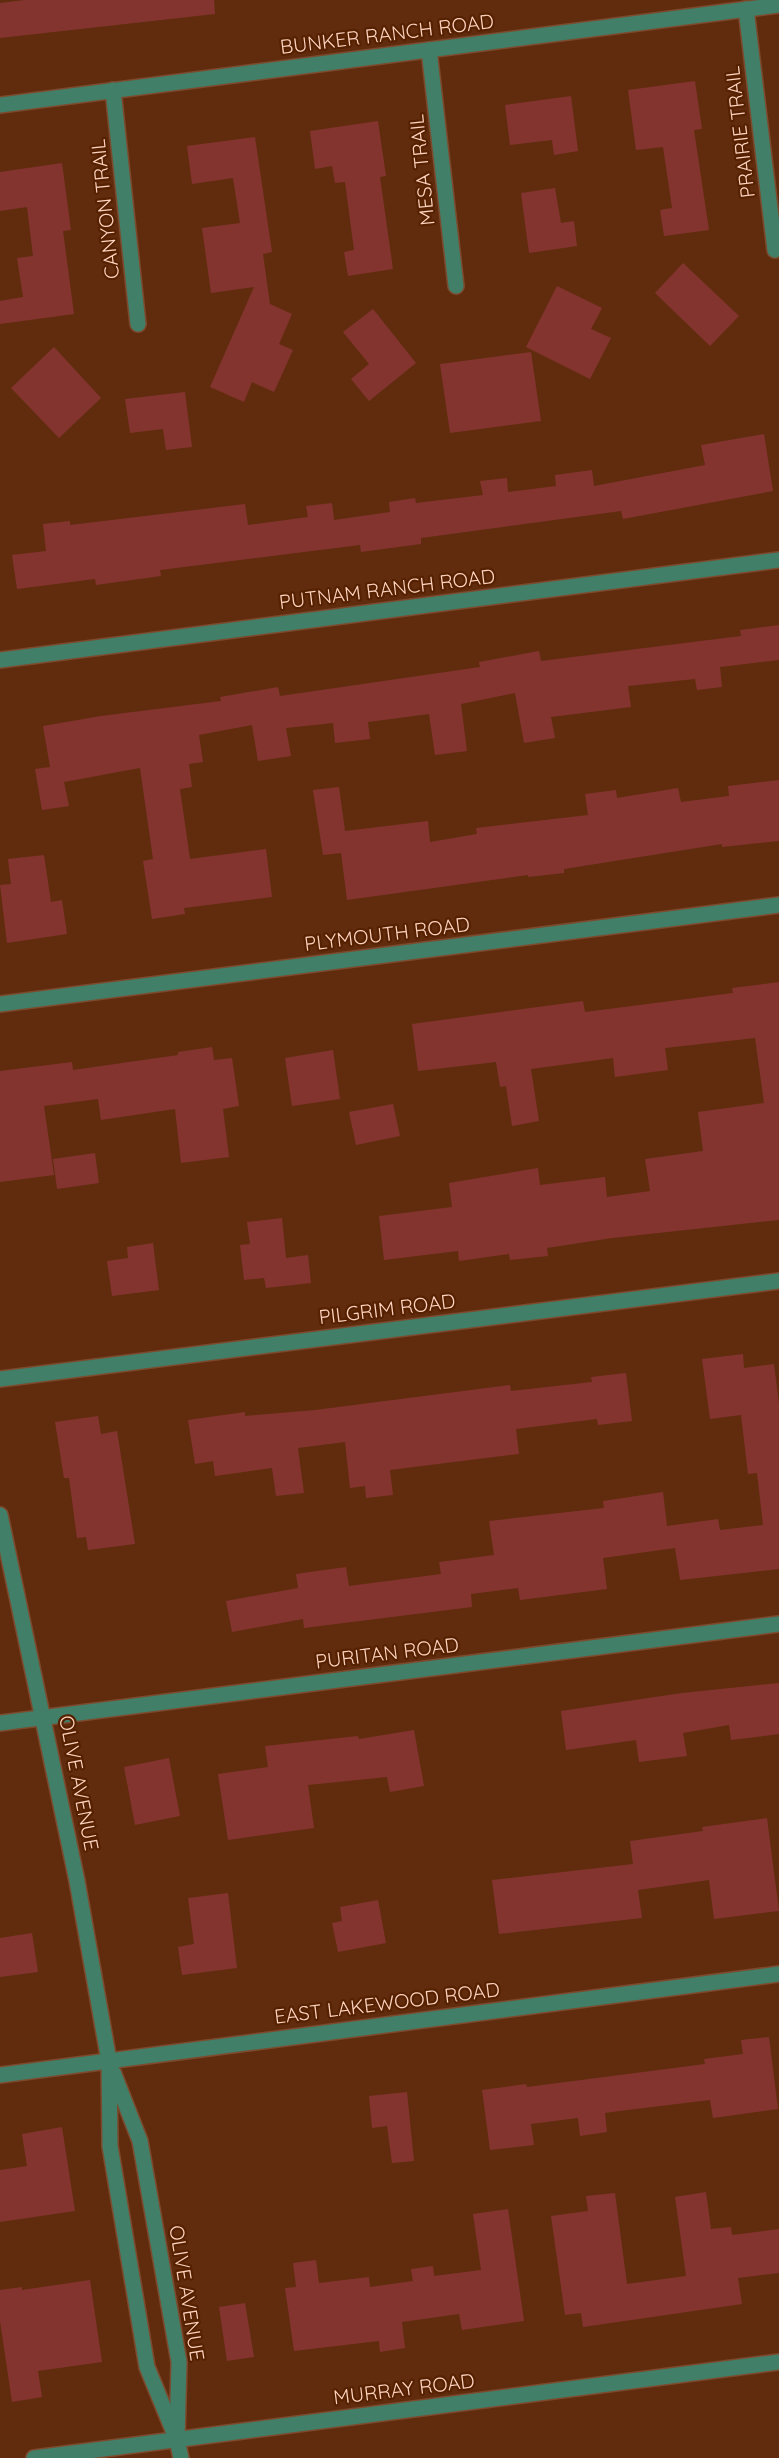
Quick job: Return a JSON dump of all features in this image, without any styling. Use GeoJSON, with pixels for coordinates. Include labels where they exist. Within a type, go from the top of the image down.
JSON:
{"type":"FeatureCollection","features":[{"type":"Feature","properties":{"kind":"street","name":"BUNKER RANCH ROAD"},"geometry":{"type":"LineString","coordinates":[[0,105],[779,6]]}},
{"type":"Feature","properties":{"kind":"street","name":"PRAIRIE TRAIL"},"geometry":{"type":"LineString","coordinates":[[746,9],[776,250]]}},
{"type":"Feature","properties":{"kind":"street","name":"MESA TRAIL"},"geometry":{"type":"LineString","coordinates":[[429,50],[456,286]]}},
{"type":"Feature","properties":{"kind":"street","name":"CANYON TRAIL"},"geometry":{"type":"LineString","coordinates":[[113,90],[138,324]]}},
{"type":"Feature","properties":{"kind":"street","name":"PUTNAM RANCH ROAD"},"geometry":{"type":"LineString","coordinates":[[0,660],[779,560]]}},
{"type":"Feature","properties":{"kind":"street","name":"PLYMOUTH ROAD"},"geometry":{"type":"LineString","coordinates":[[0,1004],[779,905]]}},
{"type":"Feature","properties":{"kind":"street","name":"PILGRIM ROAD"},"geometry":{"type":"LineString","coordinates":[[0,1379],[779,1281]]}},
{"type":"Feature","properties":{"kind":"street","name":"OLIVE AVENUE"},"geometry":{"type":"LineString","coordinates":[[0,1515],[44,1718],[109,2061],[110,2146],[147,2367],[177,2440]]}},
{"type":"Feature","properties":{"kind":"street","name":"PURITAN ROAD"},"geometry":{"type":"LineString","coordinates":[[0,1723],[779,1624]]}},
{"type":"Feature","properties":{"kind":"street","name":"EAST LAKEWOOD ROAD"},"geometry":{"type":"LineString","coordinates":[[0,2074],[779,1974]]}},
{"type":"Feature","properties":{"kind":"street","name":"OLIVE AVENUE"},"geometry":{"type":"LineString","coordinates":[[109,2061],[140,2141],[179,2362],[177,2440]]}},
{"type":"Feature","properties":{"kind":"street","name":"MURRAY ROAD"},"geometry":{"type":"LineString","coordinates":[[34,2458],[779,2362]]}},
{"type":"Feature","properties":{"kind":"street"},"geometry":{"type":"LineString","coordinates":[[177,2440],[181,2458]]}},
{"type":"Feature","properties":{"kind":"building"},"geometry":{"type":"Polygon","coordinates":[[[25,0],[214,0],[215,14],[0,38],[0,3],[25,0]]]}},
{"type":"Feature","properties":{"kind":"building"},"geometry":{"type":"Polygon","coordinates":[[[695,81],[702,129],[694,130],[709,230],[664,236],[660,210],[672,208],[663,147],[636,150],[628,90],[695,81]]]}},
{"type":"Feature","properties":{"kind":"building"},"geometry":{"type":"Polygon","coordinates":[[[571,96],[578,151],[554,155],[552,140],[510,145],[505,105],[571,96]]]}},
{"type":"Feature","properties":{"kind":"building"},"geometry":{"type":"Polygon","coordinates":[[[378,121],[386,176],[380,177],[393,269],[348,276],[344,252],[354,250],[345,182],[335,183],[332,166],[315,169],[310,131],[378,121]]]}},
{"type":"Feature","properties":{"kind":"building"},"geometry":{"type":"Polygon","coordinates":[[[255,137],[272,252],[263,254],[270,304],[292,314],[279,344],[293,350],[274,392],[252,382],[244,402],[210,387],[254,287],[211,293],[202,228],[240,223],[233,178],[192,184],[187,146],[255,137]]]}},
{"type":"Feature","properties":{"kind":"building"},"geometry":{"type":"Polygon","coordinates":[[[62,163],[71,230],[63,231],[74,314],[0,324],[0,301],[23,297],[17,258],[33,256],[27,207],[0,211],[0,172],[62,163]]]}},
{"type":"Feature","properties":{"kind":"building"},"geometry":{"type":"Polygon","coordinates":[[[555,188],[561,223],[574,221],[577,246],[529,253],[521,193],[555,188]]]}},
{"type":"Feature","properties":{"kind":"building"},"geometry":{"type":"Polygon","coordinates":[[[683,263],[739,316],[710,346],[655,293],[683,263]]]}},
{"type":"Feature","properties":{"kind":"building"},"geometry":{"type":"Polygon","coordinates":[[[557,286],[602,308],[591,329],[611,338],[590,379],[526,347],[557,286]]]}},
{"type":"Feature","properties":{"kind":"building"},"geometry":{"type":"Polygon","coordinates":[[[373,309],[416,363],[369,401],[351,379],[369,364],[343,332],[373,309]]]}},
{"type":"Feature","properties":{"kind":"building"},"geometry":{"type":"Polygon","coordinates":[[[54,347],[101,398],[59,438],[11,388],[54,347]]]}},
{"type":"Feature","properties":{"kind":"building"},"geometry":{"type":"Polygon","coordinates":[[[531,352],[541,421],[450,433],[440,364],[531,352]]]}},
{"type":"Feature","properties":{"kind":"building"},"geometry":{"type":"Polygon","coordinates":[[[185,392],[192,447],[166,450],[163,429],[130,433],[125,399],[185,392]]]}},
{"type":"Feature","properties":{"kind":"building"},"geometry":{"type":"Polygon","coordinates":[[[764,434],[773,491],[623,519],[621,511],[421,538],[421,544],[361,552],[360,545],[160,570],[161,576],[96,585],[95,579],[17,589],[12,555],[46,551],[43,524],[70,521],[70,525],[245,504],[248,525],[308,517],[306,506],[332,503],[334,520],[390,512],[389,502],[415,498],[416,503],[483,495],[480,481],[507,478],[508,492],[556,486],[555,475],[592,470],[594,486],[705,465],[701,445],[764,434]]]}},
{"type":"Feature","properties":{"kind":"building"},"geometry":{"type":"Polygon","coordinates":[[[779,625],[779,660],[720,667],[722,687],[697,690],[695,679],[628,686],[631,707],[551,717],[555,738],[524,743],[515,693],[461,704],[467,751],[435,755],[429,714],[368,722],[370,739],[335,743],[333,723],[286,728],[291,756],[258,761],[252,725],[199,735],[203,762],[189,764],[192,787],[180,789],[190,859],[266,849],[272,897],[184,908],[185,914],[152,919],[143,861],[153,859],[140,768],[64,782],[69,806],[42,810],[35,769],[50,767],[43,726],[101,716],[221,701],[220,697],[278,687],[280,696],[480,667],[479,662],[539,651],[541,661],[741,636],[740,630],[779,625]]]}},
{"type":"Feature","properties":{"kind":"building"},"geometry":{"type":"Polygon","coordinates":[[[779,780],[779,841],[722,847],[722,844],[564,869],[564,873],[528,877],[528,875],[347,900],[341,853],[323,855],[313,790],[339,787],[345,831],[428,821],[430,842],[477,834],[476,828],[588,815],[585,794],[616,790],[617,798],[678,788],[681,802],[729,796],[728,786],[779,780]]]}},
{"type":"Feature","properties":{"kind":"building"},"geometry":{"type":"Polygon","coordinates":[[[44,855],[51,902],[62,900],[67,934],[7,943],[0,885],[11,884],[8,859],[44,855]]]}},
{"type":"Feature","properties":{"kind":"building"},"geometry":{"type":"Polygon","coordinates":[[[779,982],[779,1220],[612,1238],[547,1248],[548,1256],[510,1260],[509,1254],[459,1261],[458,1251],[384,1260],[379,1216],[452,1207],[449,1183],[538,1168],[540,1185],[605,1177],[607,1197],[650,1191],[645,1159],[703,1151],[698,1112],[764,1103],[755,1038],[665,1048],[668,1070],[615,1077],[613,1058],[531,1069],[539,1121],[512,1126],[506,1086],[500,1087],[496,1062],[418,1071],[412,1024],[583,1001],[585,1012],[733,993],[732,988],[779,982]]]}},
{"type":"Feature","properties":{"kind":"building"},"geometry":{"type":"Polygon","coordinates":[[[212,1047],[214,1060],[232,1058],[239,1106],[223,1109],[229,1157],[181,1163],[175,1109],[101,1120],[98,1099],[44,1106],[54,1175],[0,1182],[0,1071],[72,1062],[73,1070],[178,1055],[178,1052],[212,1047]]]}},
{"type":"Feature","properties":{"kind":"building"},"geometry":{"type":"Polygon","coordinates":[[[333,1050],[340,1099],[292,1106],[285,1058],[333,1050]]]}},
{"type":"Feature","properties":{"kind":"building"},"geometry":{"type":"Polygon","coordinates":[[[393,1104],[400,1136],[356,1145],[349,1112],[393,1104]]]}},
{"type":"Feature","properties":{"kind":"building"},"geometry":{"type":"Polygon","coordinates":[[[95,1153],[99,1183],[57,1189],[53,1159],[95,1153]]]}},
{"type":"Feature","properties":{"kind":"building"},"geometry":{"type":"Polygon","coordinates":[[[282,1218],[286,1258],[308,1255],[311,1283],[266,1288],[264,1278],[244,1280],[240,1245],[250,1244],[247,1222],[282,1218]]]}},
{"type":"Feature","properties":{"kind":"building"},"geometry":{"type":"Polygon","coordinates":[[[153,1243],[159,1290],[112,1296],[107,1261],[128,1258],[127,1247],[153,1243]]]}},
{"type":"Feature","properties":{"kind":"building"},"geometry":{"type":"Polygon","coordinates":[[[743,1354],[744,1368],[774,1364],[779,1404],[779,1569],[680,1580],[675,1548],[603,1558],[607,1589],[520,1600],[518,1588],[471,1594],[472,1607],[304,1628],[303,1619],[232,1632],[226,1601],[298,1588],[296,1574],[346,1567],[349,1586],[441,1574],[439,1562],[494,1555],[489,1521],[604,1508],[603,1501],[663,1492],[667,1526],[718,1519],[720,1530],[763,1525],[757,1473],[748,1474],[741,1415],[710,1419],[702,1359],[743,1354]]]}},
{"type":"Feature","properties":{"kind":"building"},"geometry":{"type":"Polygon","coordinates":[[[626,1373],[632,1421],[598,1425],[597,1419],[516,1429],[519,1454],[390,1470],[393,1495],[366,1498],[365,1486],[350,1488],[345,1442],[298,1448],[304,1493],[276,1496],[272,1468],[215,1476],[213,1461],[195,1464],[188,1420],[245,1412],[245,1416],[315,1410],[510,1385],[511,1391],[592,1382],[591,1377],[626,1373]]]}},
{"type":"Feature","properties":{"kind":"building"},"geometry":{"type":"Polygon","coordinates":[[[98,1416],[101,1434],[117,1431],[135,1544],[88,1550],[86,1537],[77,1538],[69,1478],[64,1478],[55,1422],[98,1416]]]}},
{"type":"Feature","properties":{"kind":"building"},"geometry":{"type":"Polygon","coordinates":[[[779,1683],[779,1734],[731,1740],[729,1725],[683,1733],[687,1756],[639,1762],[636,1740],[566,1750],[561,1711],[682,1693],[779,1683]]]}},
{"type":"Feature","properties":{"kind":"building"},"geometry":{"type":"Polygon","coordinates":[[[414,1730],[424,1786],[390,1792],[387,1777],[308,1785],[314,1828],[228,1840],[218,1774],[268,1767],[265,1746],[358,1736],[359,1739],[414,1730]]]}},
{"type":"Feature","properties":{"kind":"building"},"geometry":{"type":"Polygon","coordinates":[[[169,1758],[180,1816],[135,1825],[124,1767],[169,1758]]]}},
{"type":"Feature","properties":{"kind":"building"},"geometry":{"type":"Polygon","coordinates":[[[767,1818],[779,1911],[714,1919],[709,1880],[638,1890],[642,1918],[499,1934],[492,1880],[633,1864],[630,1841],[703,1831],[702,1827],[767,1818]]]}},
{"type":"Feature","properties":{"kind":"building"},"geometry":{"type":"Polygon","coordinates":[[[228,1893],[237,1968],[182,1975],[178,1947],[194,1944],[188,1898],[228,1893]]]}},
{"type":"Feature","properties":{"kind":"building"},"geometry":{"type":"Polygon","coordinates":[[[378,1900],[386,1943],[338,1952],[332,1923],[342,1921],[340,1907],[378,1900]]]}},
{"type":"Feature","properties":{"kind":"building"},"geometry":{"type":"Polygon","coordinates":[[[32,1933],[38,1972],[0,1977],[0,1938],[32,1933]]]}},
{"type":"Feature","properties":{"kind":"building"},"geometry":{"type":"Polygon","coordinates":[[[769,2037],[778,2109],[713,2118],[710,2100],[619,2111],[605,2113],[607,2132],[580,2136],[578,2118],[531,2124],[534,2145],[490,2150],[482,2090],[526,2084],[527,2087],[705,2064],[704,2059],[743,2054],[741,2040],[769,2037]]]}},
{"type":"Feature","properties":{"kind":"building"},"geometry":{"type":"Polygon","coordinates":[[[407,2092],[414,2161],[392,2163],[387,2126],[372,2128],[369,2096],[407,2092]]]}},
{"type":"Feature","properties":{"kind":"building"},"geometry":{"type":"Polygon","coordinates":[[[62,2127],[75,2211],[0,2222],[0,2170],[27,2166],[22,2134],[62,2127]]]}},
{"type":"Feature","properties":{"kind":"building"},"geometry":{"type":"Polygon","coordinates":[[[706,2192],[711,2229],[731,2227],[732,2235],[779,2229],[779,2273],[738,2278],[742,2304],[583,2327],[581,2313],[565,2315],[551,2216],[588,2211],[586,2196],[615,2193],[627,2284],[686,2276],[675,2197],[706,2192]]]}},
{"type":"Feature","properties":{"kind":"building"},"geometry":{"type":"Polygon","coordinates":[[[508,2209],[524,2321],[462,2330],[459,2314],[402,2322],[405,2348],[380,2352],[379,2341],[294,2351],[285,2288],[296,2287],[293,2263],[316,2260],[319,2283],[369,2277],[370,2287],[413,2281],[411,2269],[433,2266],[434,2276],[481,2270],[473,2214],[508,2209]]]}},
{"type":"Feature","properties":{"kind":"building"},"geometry":{"type":"Polygon","coordinates":[[[90,2280],[102,2362],[38,2371],[42,2397],[12,2402],[0,2321],[0,2290],[22,2287],[22,2290],[90,2280]]]}},
{"type":"Feature","properties":{"kind":"building"},"geometry":{"type":"Polygon","coordinates":[[[245,2303],[254,2357],[227,2361],[219,2307],[245,2303]]]}}]}
